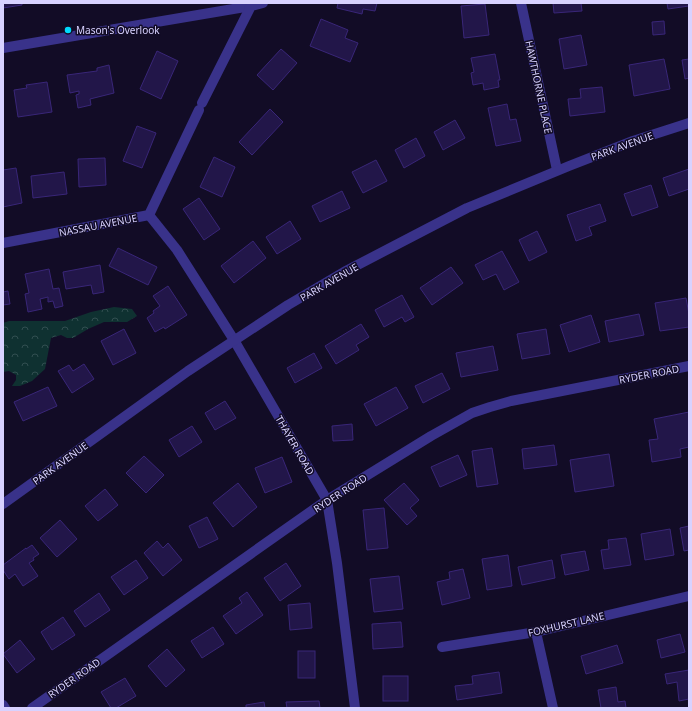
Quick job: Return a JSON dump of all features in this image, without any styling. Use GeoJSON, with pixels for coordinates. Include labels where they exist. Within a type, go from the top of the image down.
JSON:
{"type":"FeatureCollection","features":[{"type":"Feature","properties":{"kind":"street"},"geometry":{"type":"LineString","coordinates":[[3,48],[263,3]]}},
{"type":"Feature","properties":{"kind":"street","name":"HAWTHORNE PLACE"},"geometry":{"type":"LineString","coordinates":[[521,3],[556,170]]}},
{"type":"Feature","properties":{"kind":"street","name":"NASSAU AVENUE"},"geometry":{"type":"LineString","coordinates":[[3,242],[149,215],[251,6]]}},
{"type":"Feature","properties":{"kind":"street","name":"PARK AVENUE"},"geometry":{"type":"LineString","coordinates":[[3,504],[188,371],[234,340],[288,305],[382,252],[467,208],[556,170],[633,141],[689,123]]}},
{"type":"Feature","properties":{"kind":"street","name":"THAYER ROAD"},"geometry":{"type":"LineString","coordinates":[[149,215],[177,250],[234,340],[327,500],[337,563],[355,708]]}},
{"type":"Feature","properties":{"kind":"street","name":"RYDER ROAD"},"geometry":{"type":"LineString","coordinates":[[32,708],[327,500],[431,436],[472,413],[512,401],[689,366]]}},
{"type":"Feature","properties":{"kind":"street","name":"FOXHURST LANE"},"geometry":{"type":"LineString","coordinates":[[442,647],[536,632],[689,596]]}},
{"type":"Feature","properties":{"kind":"street"},"geometry":{"type":"LineString","coordinates":[[536,632],[553,708]]}},
{"type":"Feature","properties":{"kind":"green space"},"geometry":{"type":"Polygon","coordinates":[[[114,307],[132,309],[137,316],[127,322],[104,322],[73,338],[67,338],[61,335],[51,338],[45,369],[32,381],[20,386],[12,386],[16,380],[16,375],[9,371],[3,372],[3,323],[9,321],[65,321],[91,312],[114,307]]]}},
{"type":"Feature","properties":{"kind":"building"},"geometry":{"type":"Polygon","coordinates":[[[3,3],[22,3],[22,5],[3,8],[3,3]]]}},
{"type":"Feature","properties":{"kind":"building"},"geometry":{"type":"Polygon","coordinates":[[[338,3],[377,3],[375,11],[363,9],[362,14],[337,8],[338,3]]]}},
{"type":"Feature","properties":{"kind":"building"},"geometry":{"type":"Polygon","coordinates":[[[553,3],[581,3],[582,11],[554,13],[553,3]]]}},
{"type":"Feature","properties":{"kind":"building"},"geometry":{"type":"Polygon","coordinates":[[[667,3],[689,3],[689,6],[668,9],[667,3]]]}},
{"type":"Feature","properties":{"kind":"building"},"geometry":{"type":"Polygon","coordinates":[[[485,4],[489,35],[464,38],[461,6],[485,4]]]}},
{"type":"Feature","properties":{"kind":"building"},"geometry":{"type":"Polygon","coordinates":[[[321,19],[348,30],[345,38],[358,43],[350,62],[310,46],[321,19]]]}},
{"type":"Feature","properties":{"kind":"building"},"geometry":{"type":"Polygon","coordinates":[[[664,21],[665,34],[653,35],[652,22],[664,21]]]}},
{"type":"Feature","properties":{"kind":"building"},"geometry":{"type":"Polygon","coordinates":[[[581,35],[587,65],[564,69],[559,39],[581,35]]]}},
{"type":"Feature","properties":{"kind":"building"},"geometry":{"type":"Polygon","coordinates":[[[281,49],[297,63],[273,90],[257,75],[281,49]]]}},
{"type":"Feature","properties":{"kind":"building"},"geometry":{"type":"Polygon","coordinates":[[[157,51],[178,61],[161,99],[140,89],[157,51]]]}},
{"type":"Feature","properties":{"kind":"building"},"geometry":{"type":"Polygon","coordinates":[[[495,54],[500,80],[498,80],[499,87],[484,90],[483,83],[473,85],[471,73],[474,72],[471,58],[495,54]]]}},
{"type":"Feature","properties":{"kind":"building"},"geometry":{"type":"Polygon","coordinates":[[[664,59],[670,89],[634,96],[629,65],[664,59]]]}},
{"type":"Feature","properties":{"kind":"building"},"geometry":{"type":"Polygon","coordinates":[[[689,59],[689,78],[685,79],[682,60],[689,59]]]}},
{"type":"Feature","properties":{"kind":"building"},"geometry":{"type":"Polygon","coordinates":[[[109,65],[114,93],[90,99],[91,105],[78,108],[76,95],[79,94],[79,91],[70,93],[67,75],[97,71],[97,68],[109,65]]]}},
{"type":"Feature","properties":{"kind":"building"},"geometry":{"type":"Polygon","coordinates":[[[47,82],[52,112],[18,117],[14,90],[27,88],[26,85],[47,82]]]}},
{"type":"Feature","properties":{"kind":"building"},"geometry":{"type":"Polygon","coordinates":[[[602,87],[605,112],[570,116],[568,99],[581,98],[580,89],[602,87]]]}},
{"type":"Feature","properties":{"kind":"building"},"geometry":{"type":"Polygon","coordinates":[[[507,104],[510,120],[516,119],[521,141],[496,146],[488,108],[507,104]]]}},
{"type":"Feature","properties":{"kind":"building"},"geometry":{"type":"Polygon","coordinates":[[[270,109],[283,122],[252,155],[239,142],[270,109]]]}},
{"type":"Feature","properties":{"kind":"building"},"geometry":{"type":"Polygon","coordinates":[[[455,120],[465,138],[443,150],[434,132],[455,120]]]}},
{"type":"Feature","properties":{"kind":"building"},"geometry":{"type":"Polygon","coordinates":[[[137,126],[156,133],[142,168],[123,161],[137,126]]]}},
{"type":"Feature","properties":{"kind":"building"},"geometry":{"type":"Polygon","coordinates":[[[416,138],[425,156],[404,168],[395,150],[416,138]]]}},
{"type":"Feature","properties":{"kind":"building"},"geometry":{"type":"Polygon","coordinates":[[[214,157],[235,167],[222,197],[200,187],[214,157]]]}},
{"type":"Feature","properties":{"kind":"building"},"geometry":{"type":"Polygon","coordinates":[[[105,158],[106,185],[79,187],[78,159],[105,158]]]}},
{"type":"Feature","properties":{"kind":"building"},"geometry":{"type":"Polygon","coordinates":[[[376,160],[387,181],[363,193],[352,172],[376,160]]]}},
{"type":"Feature","properties":{"kind":"building"},"geometry":{"type":"Polygon","coordinates":[[[16,168],[22,203],[3,207],[3,170],[16,168]]]}},
{"type":"Feature","properties":{"kind":"building"},"geometry":{"type":"Polygon","coordinates":[[[689,169],[689,189],[669,196],[663,178],[689,169]]]}},
{"type":"Feature","properties":{"kind":"building"},"geometry":{"type":"Polygon","coordinates":[[[64,172],[67,194],[33,198],[31,176],[64,172]]]}},
{"type":"Feature","properties":{"kind":"building"},"geometry":{"type":"Polygon","coordinates":[[[651,185],[658,207],[632,216],[624,194],[651,185]]]}},
{"type":"Feature","properties":{"kind":"building"},"geometry":{"type":"Polygon","coordinates":[[[342,191],[350,208],[320,222],[312,206],[342,191]]]}},
{"type":"Feature","properties":{"kind":"building"},"geometry":{"type":"Polygon","coordinates":[[[199,198],[220,229],[204,240],[183,209],[199,198]]]}},
{"type":"Feature","properties":{"kind":"building"},"geometry":{"type":"Polygon","coordinates":[[[600,204],[606,221],[589,227],[592,235],[576,241],[567,215],[600,204]]]}},
{"type":"Feature","properties":{"kind":"building"},"geometry":{"type":"Polygon","coordinates":[[[290,221],[301,239],[277,254],[266,237],[290,221]]]}},
{"type":"Feature","properties":{"kind":"building"},"geometry":{"type":"Polygon","coordinates":[[[537,231],[547,252],[529,261],[519,240],[537,231]]]}},
{"type":"Feature","properties":{"kind":"building"},"geometry":{"type":"Polygon","coordinates":[[[253,241],[266,258],[234,283],[221,266],[253,241]]]}},
{"type":"Feature","properties":{"kind":"building"},"geometry":{"type":"Polygon","coordinates":[[[118,248],[157,267],[148,285],[109,266],[118,248]]]}},
{"type":"Feature","properties":{"kind":"building"},"geometry":{"type":"Polygon","coordinates":[[[502,251],[519,282],[504,290],[496,274],[483,280],[475,265],[502,251]]]}},
{"type":"Feature","properties":{"kind":"building"},"geometry":{"type":"Polygon","coordinates":[[[100,265],[104,292],[93,294],[91,285],[66,289],[63,272],[100,265]]]}},
{"type":"Feature","properties":{"kind":"building"},"geometry":{"type":"Polygon","coordinates":[[[451,267],[463,283],[432,305],[420,288],[451,267]]]}},
{"type":"Feature","properties":{"kind":"building"},"geometry":{"type":"Polygon","coordinates":[[[49,269],[53,289],[59,288],[63,306],[55,308],[53,301],[48,302],[48,297],[40,299],[42,309],[28,312],[25,294],[29,293],[25,274],[49,269]]]}},
{"type":"Feature","properties":{"kind":"building"},"geometry":{"type":"Polygon","coordinates":[[[168,286],[187,315],[165,329],[164,327],[155,332],[147,318],[160,306],[153,296],[168,286]]]}},
{"type":"Feature","properties":{"kind":"building"},"geometry":{"type":"Polygon","coordinates":[[[8,291],[10,304],[3,305],[3,292],[8,291]]]}},
{"type":"Feature","properties":{"kind":"building"},"geometry":{"type":"Polygon","coordinates":[[[402,295],[414,317],[405,322],[402,317],[384,327],[375,310],[402,295]]]}},
{"type":"Feature","properties":{"kind":"building"},"geometry":{"type":"Polygon","coordinates":[[[686,298],[689,314],[689,327],[660,331],[655,303],[686,298]]]}},
{"type":"Feature","properties":{"kind":"building"},"geometry":{"type":"Polygon","coordinates":[[[639,314],[644,335],[609,342],[605,321],[639,314]]]}},
{"type":"Feature","properties":{"kind":"building"},"geometry":{"type":"Polygon","coordinates":[[[591,315],[600,342],[569,352],[560,325],[591,315]]]}},
{"type":"Feature","properties":{"kind":"building"},"geometry":{"type":"Polygon","coordinates":[[[361,324],[369,337],[356,345],[359,350],[336,364],[325,346],[361,324]]]}},
{"type":"Feature","properties":{"kind":"building"},"geometry":{"type":"Polygon","coordinates":[[[124,329],[136,353],[113,365],[101,341],[124,329]]]}},
{"type":"Feature","properties":{"kind":"building"},"geometry":{"type":"Polygon","coordinates":[[[546,329],[550,354],[522,359],[517,334],[546,329]]]}},
{"type":"Feature","properties":{"kind":"building"},"geometry":{"type":"Polygon","coordinates":[[[493,346],[498,370],[461,377],[456,353],[493,346]]]}},
{"type":"Feature","properties":{"kind":"building"},"geometry":{"type":"Polygon","coordinates":[[[314,353],[322,368],[295,383],[287,368],[314,353]]]}},
{"type":"Feature","properties":{"kind":"building"},"geometry":{"type":"Polygon","coordinates":[[[84,364],[94,379],[72,393],[58,371],[69,365],[73,371],[84,364]]]}},
{"type":"Feature","properties":{"kind":"building"},"geometry":{"type":"Polygon","coordinates":[[[442,373],[450,389],[423,403],[415,386],[442,373]]]}},
{"type":"Feature","properties":{"kind":"building"},"geometry":{"type":"Polygon","coordinates":[[[48,387],[57,406],[23,421],[14,402],[48,387]]]}},
{"type":"Feature","properties":{"kind":"building"},"geometry":{"type":"Polygon","coordinates":[[[396,387],[408,408],[376,426],[364,404],[396,387]]]}},
{"type":"Feature","properties":{"kind":"building"},"geometry":{"type":"Polygon","coordinates":[[[225,401],[236,418],[215,430],[205,413],[225,401]]]}},
{"type":"Feature","properties":{"kind":"building"},"geometry":{"type":"Polygon","coordinates":[[[689,412],[689,447],[680,449],[681,457],[652,462],[649,440],[658,439],[654,419],[689,412]]]}},
{"type":"Feature","properties":{"kind":"building"},"geometry":{"type":"Polygon","coordinates":[[[352,424],[353,440],[333,441],[332,426],[352,424]]]}},
{"type":"Feature","properties":{"kind":"building"},"geometry":{"type":"Polygon","coordinates":[[[192,426],[202,442],[179,457],[169,440],[192,426]]]}},
{"type":"Feature","properties":{"kind":"building"},"geometry":{"type":"Polygon","coordinates":[[[554,445],[557,465],[524,469],[522,449],[554,445]]]}},
{"type":"Feature","properties":{"kind":"building"},"geometry":{"type":"Polygon","coordinates":[[[492,448],[498,484],[477,487],[472,451],[492,448]]]}},
{"type":"Feature","properties":{"kind":"building"},"geometry":{"type":"Polygon","coordinates":[[[609,454],[614,486],[575,492],[570,460],[609,454]]]}},
{"type":"Feature","properties":{"kind":"building"},"geometry":{"type":"Polygon","coordinates":[[[458,455],[467,475],[440,487],[431,467],[458,455]]]}},
{"type":"Feature","properties":{"kind":"building"},"geometry":{"type":"Polygon","coordinates":[[[144,456],[164,475],[146,493],[126,473],[144,456]]]}},
{"type":"Feature","properties":{"kind":"building"},"geometry":{"type":"Polygon","coordinates":[[[282,457],[292,482],[265,493],[255,468],[282,457]]]}},
{"type":"Feature","properties":{"kind":"building"},"geometry":{"type":"Polygon","coordinates":[[[238,483],[257,507],[233,527],[213,503],[238,483]]]}},
{"type":"Feature","properties":{"kind":"building"},"geometry":{"type":"Polygon","coordinates":[[[404,483],[419,500],[410,508],[417,516],[407,525],[384,500],[404,483]]]}},
{"type":"Feature","properties":{"kind":"building"},"geometry":{"type":"Polygon","coordinates":[[[105,489],[118,505],[98,521],[85,506],[105,489]]]}},
{"type":"Feature","properties":{"kind":"building"},"geometry":{"type":"Polygon","coordinates":[[[384,508],[388,548],[367,550],[363,510],[384,508]]]}},
{"type":"Feature","properties":{"kind":"building"},"geometry":{"type":"Polygon","coordinates":[[[207,517],[218,539],[199,548],[189,526],[207,517]]]}},
{"type":"Feature","properties":{"kind":"building"},"geometry":{"type":"Polygon","coordinates":[[[60,520],[77,539],[57,557],[40,538],[60,520]]]}},
{"type":"Feature","properties":{"kind":"building"},"geometry":{"type":"Polygon","coordinates":[[[689,526],[689,550],[684,551],[680,528],[689,526]]]}},
{"type":"Feature","properties":{"kind":"building"},"geometry":{"type":"Polygon","coordinates":[[[670,529],[674,555],[645,560],[641,534],[670,529]]]}},
{"type":"Feature","properties":{"kind":"building"},"geometry":{"type":"Polygon","coordinates":[[[626,538],[631,565],[604,569],[601,550],[609,549],[608,540],[626,538]]]}},
{"type":"Feature","properties":{"kind":"building"},"geometry":{"type":"Polygon","coordinates":[[[157,541],[163,548],[168,543],[182,560],[163,576],[144,553],[157,541]]]}},
{"type":"Feature","properties":{"kind":"building"},"geometry":{"type":"Polygon","coordinates":[[[32,545],[39,554],[29,563],[38,576],[23,586],[15,574],[9,579],[3,570],[3,565],[32,545]]]}},
{"type":"Feature","properties":{"kind":"building"},"geometry":{"type":"Polygon","coordinates":[[[585,551],[589,570],[565,575],[561,555],[585,551]]]}},
{"type":"Feature","properties":{"kind":"building"},"geometry":{"type":"Polygon","coordinates":[[[508,555],[512,586],[487,590],[482,559],[508,555]]]}},
{"type":"Feature","properties":{"kind":"building"},"geometry":{"type":"Polygon","coordinates":[[[136,560],[148,578],[124,595],[111,577],[136,560]]]}},
{"type":"Feature","properties":{"kind":"building"},"geometry":{"type":"Polygon","coordinates":[[[552,560],[555,578],[522,585],[518,567],[552,560]]]}},
{"type":"Feature","properties":{"kind":"building"},"geometry":{"type":"Polygon","coordinates":[[[286,563],[301,586],[280,601],[264,578],[286,563]]]}},
{"type":"Feature","properties":{"kind":"building"},"geometry":{"type":"Polygon","coordinates":[[[463,569],[470,598],[442,605],[437,582],[450,579],[449,572],[463,569]]]}},
{"type":"Feature","properties":{"kind":"building"},"geometry":{"type":"Polygon","coordinates":[[[399,576],[403,609],[374,612],[370,579],[399,576]]]}},
{"type":"Feature","properties":{"kind":"building"},"geometry":{"type":"Polygon","coordinates":[[[247,592],[263,615],[236,634],[223,616],[242,603],[239,598],[247,592]]]}},
{"type":"Feature","properties":{"kind":"building"},"geometry":{"type":"Polygon","coordinates":[[[99,593],[110,610],[85,627],[74,611],[99,593]]]}},
{"type":"Feature","properties":{"kind":"building"},"geometry":{"type":"Polygon","coordinates":[[[310,603],[312,628],[290,630],[288,605],[310,603]]]}},
{"type":"Feature","properties":{"kind":"building"},"geometry":{"type":"Polygon","coordinates":[[[63,617],[75,635],[52,650],[41,632],[63,617]]]}},
{"type":"Feature","properties":{"kind":"building"},"geometry":{"type":"Polygon","coordinates":[[[401,622],[403,647],[373,649],[372,624],[401,622]]]}},
{"type":"Feature","properties":{"kind":"building"},"geometry":{"type":"Polygon","coordinates":[[[213,627],[224,644],[202,658],[191,641],[213,627]]]}},
{"type":"Feature","properties":{"kind":"building"},"geometry":{"type":"Polygon","coordinates":[[[680,634],[685,652],[661,658],[657,640],[680,634]]]}},
{"type":"Feature","properties":{"kind":"building"},"geometry":{"type":"Polygon","coordinates":[[[20,640],[35,659],[17,673],[3,654],[20,640]]]}},
{"type":"Feature","properties":{"kind":"building"},"geometry":{"type":"Polygon","coordinates":[[[617,645],[623,663],[586,674],[581,656],[617,645]]]}},
{"type":"Feature","properties":{"kind":"building"},"geometry":{"type":"Polygon","coordinates":[[[167,649],[185,670],[166,687],[148,666],[167,649]]]}},
{"type":"Feature","properties":{"kind":"building"},"geometry":{"type":"Polygon","coordinates":[[[298,651],[315,651],[315,678],[298,678],[298,651]]]}},
{"type":"Feature","properties":{"kind":"building"},"geometry":{"type":"Polygon","coordinates":[[[689,670],[689,699],[679,701],[677,682],[667,684],[665,674],[689,670]]]}},
{"type":"Feature","properties":{"kind":"building"},"geometry":{"type":"Polygon","coordinates":[[[499,672],[502,693],[457,700],[455,686],[473,684],[472,676],[499,672]]]}},
{"type":"Feature","properties":{"kind":"building"},"geometry":{"type":"Polygon","coordinates":[[[383,676],[408,676],[408,701],[383,701],[383,676]]]}},
{"type":"Feature","properties":{"kind":"building"},"geometry":{"type":"Polygon","coordinates":[[[125,678],[136,696],[116,708],[111,708],[101,692],[125,678]]]}},
{"type":"Feature","properties":{"kind":"building"},"geometry":{"type":"Polygon","coordinates":[[[616,687],[618,702],[625,701],[626,708],[601,708],[598,690],[616,687]]]}},
{"type":"Feature","properties":{"kind":"building"},"geometry":{"type":"Polygon","coordinates":[[[319,701],[320,708],[287,708],[286,702],[319,701]]]}},
{"type":"Feature","properties":{"kind":"building"},"geometry":{"type":"Polygon","coordinates":[[[264,702],[265,708],[246,708],[246,705],[264,702]]]}},
{"type":"Feature","properties":{"kind":"place","name":"Mason's Overlook"},"geometry":{"type":"Point","coordinates":[68,30]}}]}
